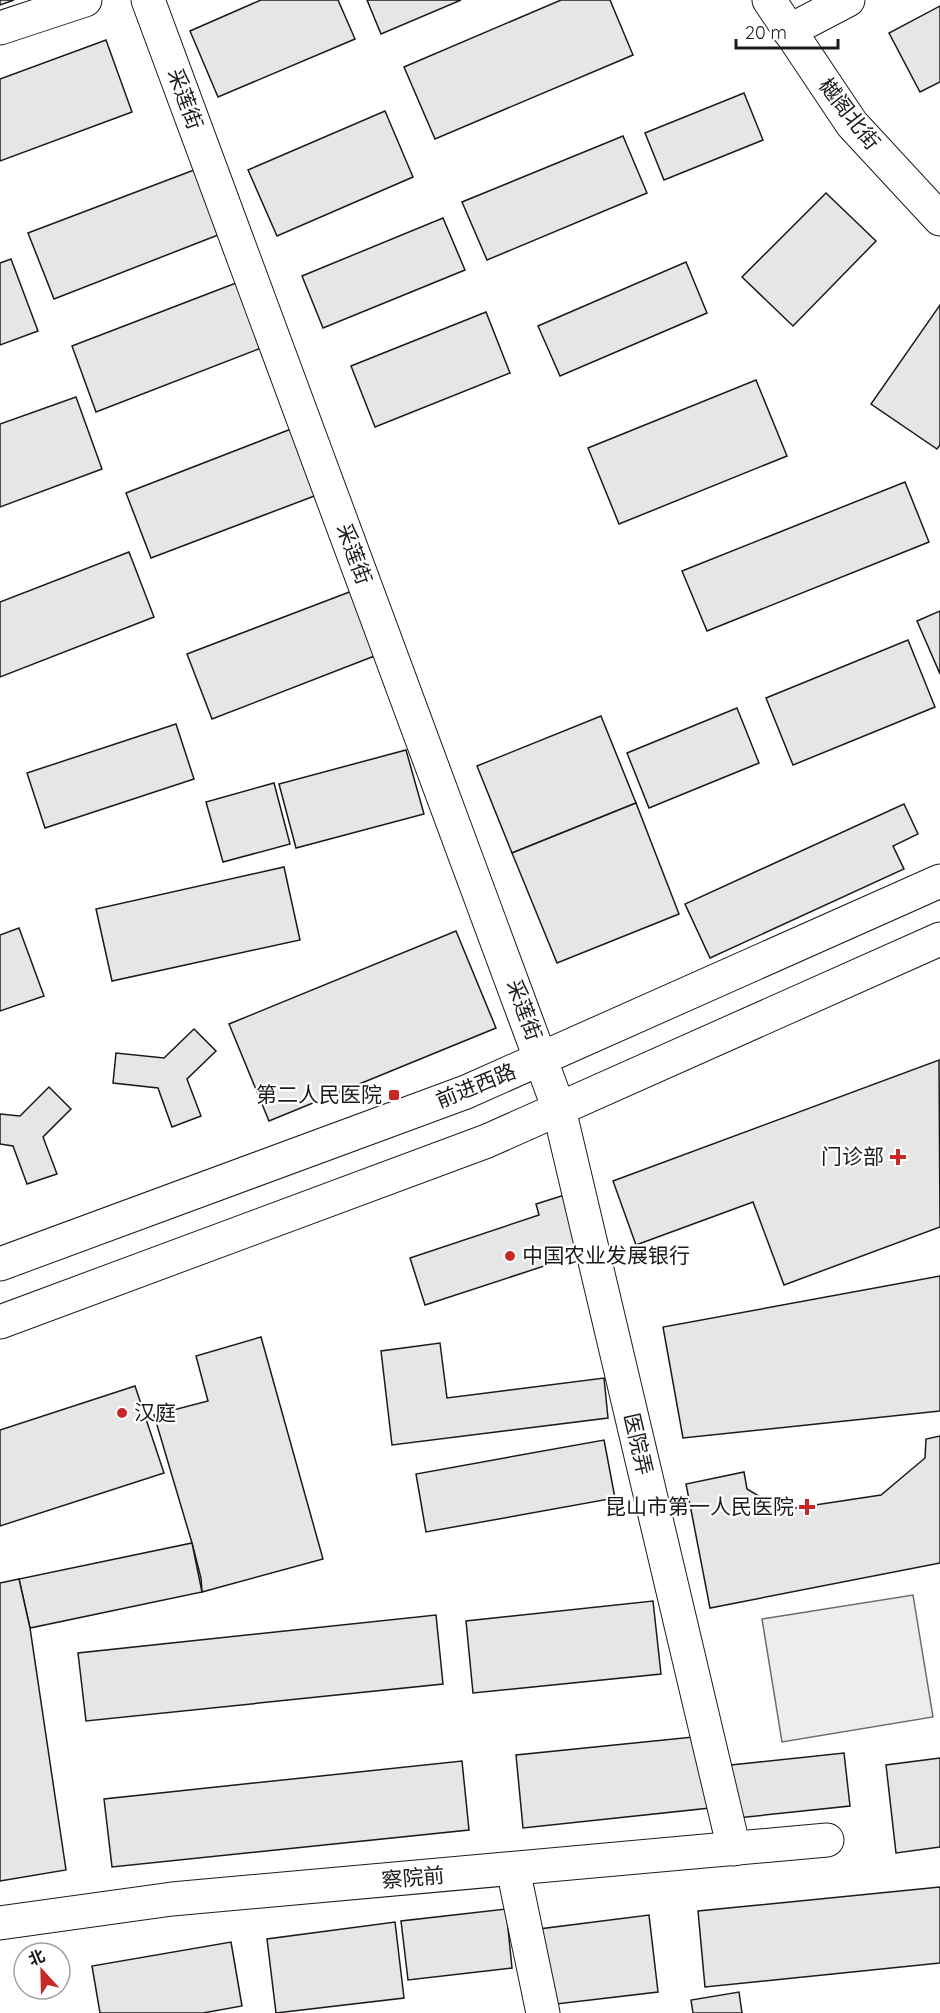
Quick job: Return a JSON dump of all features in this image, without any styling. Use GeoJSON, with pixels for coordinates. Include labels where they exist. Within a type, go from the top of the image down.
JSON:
{"type":"FeatureCollection","features":[{"type":"Feature","properties":{"kind":"street"},"geometry":{"type":"LineString","coordinates":[[0,28],[85,0]]}},
{"type":"Feature","properties":{"kind":"street","name":"采莲街"},"geometry":{"type":"LineString","coordinates":[[148,0],[559,1109]]}},
{"type":"Feature","properties":{"kind":"street","name":"樾阁北街"},"geometry":{"type":"LineString","coordinates":[[769,0],[852,124],[940,219]]}},
{"type":"Feature","properties":{"kind":"street"},"geometry":{"type":"LineString","coordinates":[[789,31],[848,0]]}},
{"type":"Feature","properties":{"kind":"street","name":"前进西路"},"geometry":{"type":"LineString","coordinates":[[0,1264],[466,1092],[940,881]]}},
{"type":"Feature","properties":{"kind":"street"},"geometry":{"type":"LineString","coordinates":[[0,1322],[487,1141],[940,939]]}},
{"type":"Feature","properties":{"kind":"street","name":"医院弄"},"geometry":{"type":"LineString","coordinates":[[559,1109],[734,1849]]}},
{"type":"Feature","properties":{"kind":"street","name":"察院前"},"geometry":{"type":"LineString","coordinates":[[0,1923],[172,1899],[827,1840]]}},
{"type":"Feature","properties":{"kind":"street"},"geometry":{"type":"LineString","coordinates":[[513,1869],[543,2013]]}},
{"type":"Feature","properties":{"kind":"shaded area"},"geometry":{"type":"Polygon","coordinates":[[[913,1595],[933,1717],[782,1742],[762,1619],[913,1595]]]}},
{"type":"Feature","properties":{"kind":"building"},"geometry":{"type":"Polygon","coordinates":[[[0,0],[14,0],[0,5],[0,0]]]}},
{"type":"Feature","properties":{"kind":"building"},"geometry":{"type":"Polygon","coordinates":[[[261,0],[338,0],[355,39],[218,97],[190,31],[261,0]]]}},
{"type":"Feature","properties":{"kind":"building"},"geometry":{"type":"Polygon","coordinates":[[[367,0],[461,0],[381,34],[367,0]]]}},
{"type":"Feature","properties":{"kind":"building"},"geometry":{"type":"Polygon","coordinates":[[[561,0],[610,0],[633,55],[435,139],[404,67],[561,0]]]}},
{"type":"Feature","properties":{"kind":"building"},"geometry":{"type":"Polygon","coordinates":[[[940,6],[940,82],[920,92],[889,33],[940,6]]]}},
{"type":"Feature","properties":{"kind":"building"},"geometry":{"type":"Polygon","coordinates":[[[106,40],[132,112],[0,161],[0,79],[106,40]]]}},
{"type":"Feature","properties":{"kind":"building"},"geometry":{"type":"Polygon","coordinates":[[[744,93],[763,140],[664,180],[645,133],[744,93]]]}},
{"type":"Feature","properties":{"kind":"building"},"geometry":{"type":"Polygon","coordinates":[[[385,111],[413,177],[277,236],[248,170],[385,111]]]}},
{"type":"Feature","properties":{"kind":"building"},"geometry":{"type":"Polygon","coordinates":[[[623,136],[647,193],[487,260],[462,202],[623,136]]]}},
{"type":"Feature","properties":{"kind":"building"},"geometry":{"type":"Polygon","coordinates":[[[194,170],[218,235],[54,299],[28,233],[194,170]]]}},
{"type":"Feature","properties":{"kind":"building"},"geometry":{"type":"Polygon","coordinates":[[[826,193],[876,241],[793,326],[742,277],[826,193]]]}},
{"type":"Feature","properties":{"kind":"building"},"geometry":{"type":"Polygon","coordinates":[[[443,218],[465,270],[323,328],[302,276],[443,218]]]}},
{"type":"Feature","properties":{"kind":"building"},"geometry":{"type":"Polygon","coordinates":[[[11,259],[38,331],[0,345],[0,263],[11,259]]]}},
{"type":"Feature","properties":{"kind":"building"},"geometry":{"type":"Polygon","coordinates":[[[686,262],[707,313],[560,376],[538,326],[686,262]]]}},
{"type":"Feature","properties":{"kind":"building"},"geometry":{"type":"Polygon","coordinates":[[[236,283],[261,348],[96,412],[72,346],[236,283]]]}},
{"type":"Feature","properties":{"kind":"building"},"geometry":{"type":"Polygon","coordinates":[[[940,305],[940,445],[937,449],[871,404],[940,305]]]}},
{"type":"Feature","properties":{"kind":"building"},"geometry":{"type":"Polygon","coordinates":[[[486,312],[510,373],[375,427],[351,366],[486,312]]]}},
{"type":"Feature","properties":{"kind":"building"},"geometry":{"type":"Polygon","coordinates":[[[756,380],[787,456],[619,524],[588,448],[756,380]]]}},
{"type":"Feature","properties":{"kind":"building"},"geometry":{"type":"Polygon","coordinates":[[[76,397],[102,469],[0,507],[0,424],[76,397]]]}},
{"type":"Feature","properties":{"kind":"building"},"geometry":{"type":"Polygon","coordinates":[[[291,429],[317,495],[151,558],[126,493],[291,429]]]}},
{"type":"Feature","properties":{"kind":"building"},"geometry":{"type":"Polygon","coordinates":[[[905,482],[929,542],[707,631],[682,571],[905,482]]]}},
{"type":"Feature","properties":{"kind":"building"},"geometry":{"type":"Polygon","coordinates":[[[129,552],[154,617],[0,677],[0,602],[129,552]]]}},
{"type":"Feature","properties":{"kind":"building"},"geometry":{"type":"Polygon","coordinates":[[[352,591],[377,655],[212,719],[187,654],[352,591]]]}},
{"type":"Feature","properties":{"kind":"building"},"geometry":{"type":"Polygon","coordinates":[[[940,611],[940,674],[917,621],[940,611]]]}},
{"type":"Feature","properties":{"kind":"building"},"geometry":{"type":"Polygon","coordinates":[[[908,640],[935,707],[793,765],[766,698],[908,640]]]}},
{"type":"Feature","properties":{"kind":"building"},"geometry":{"type":"Polygon","coordinates":[[[737,708],[759,763],[649,808],[627,753],[737,708]]]}},
{"type":"Feature","properties":{"kind":"building"},"geometry":{"type":"Polygon","coordinates":[[[601,716],[636,803],[512,853],[477,766],[601,716]]]}},
{"type":"Feature","properties":{"kind":"building"},"geometry":{"type":"Polygon","coordinates":[[[176,724],[194,779],[45,828],[27,773],[176,724]]]}},
{"type":"Feature","properties":{"kind":"building"},"geometry":{"type":"Polygon","coordinates":[[[406,750],[424,814],[296,848],[279,784],[406,750]]]}},
{"type":"Feature","properties":{"kind":"building"},"geometry":{"type":"Polygon","coordinates":[[[274,783],[290,844],[223,862],[206,802],[274,783]]]}},
{"type":"Feature","properties":{"kind":"building"},"geometry":{"type":"Polygon","coordinates":[[[636,803],[679,914],[557,963],[512,853],[636,803]]]}},
{"type":"Feature","properties":{"kind":"building"},"geometry":{"type":"Polygon","coordinates":[[[904,804],[918,834],[893,846],[904,869],[710,958],[685,904],[904,804]]]}},
{"type":"Feature","properties":{"kind":"building"},"geometry":{"type":"Polygon","coordinates":[[[284,867],[300,940],[112,981],[96,909],[284,867]]]}},
{"type":"Feature","properties":{"kind":"building"},"geometry":{"type":"Polygon","coordinates":[[[19,928],[44,996],[0,1011],[0,935],[19,928]]]}},
{"type":"Feature","properties":{"kind":"building"},"geometry":{"type":"Polygon","coordinates":[[[456,931],[496,1028],[269,1121],[229,1024],[456,931]]]}},
{"type":"Feature","properties":{"kind":"building"},"geometry":{"type":"Polygon","coordinates":[[[194,1029],[216,1051],[187,1079],[201,1116],[172,1127],[158,1088],[113,1083],[116,1053],[164,1058],[194,1029]]]}},
{"type":"Feature","properties":{"kind":"building"},"geometry":{"type":"Polygon","coordinates":[[[939,1060],[940,1227],[784,1285],[753,1202],[636,1245],[613,1181],[939,1060]]]}},
{"type":"Feature","properties":{"kind":"building"},"geometry":{"type":"Polygon","coordinates":[[[49,1087],[71,1109],[43,1137],[57,1174],[27,1184],[13,1146],[0,1144],[0,1114],[20,1116],[49,1087]]]}},
{"type":"Feature","properties":{"kind":"building"},"geometry":{"type":"Polygon","coordinates":[[[571,1193],[590,1251],[425,1305],[410,1258],[539,1215],[536,1204],[571,1193]]]}},
{"type":"Feature","properties":{"kind":"building"},"geometry":{"type":"Polygon","coordinates":[[[940,1276],[940,1411],[683,1438],[663,1327],[940,1276]]]}},
{"type":"Feature","properties":{"kind":"building"},"geometry":{"type":"Polygon","coordinates":[[[261,1337],[323,1559],[202,1592],[201,1578],[192,1543],[154,1415],[208,1401],[196,1356],[261,1337]]]}},
{"type":"Feature","properties":{"kind":"building"},"geometry":{"type":"Polygon","coordinates":[[[440,1343],[447,1398],[604,1378],[608,1418],[392,1445],[381,1351],[440,1343]]]}},
{"type":"Feature","properties":{"kind":"building"},"geometry":{"type":"Polygon","coordinates":[[[135,1386],[164,1473],[0,1526],[0,1430],[135,1386]]]}},
{"type":"Feature","properties":{"kind":"building"},"geometry":{"type":"Polygon","coordinates":[[[940,1436],[940,1563],[710,1608],[686,1484],[744,1472],[747,1489],[782,1510],[881,1495],[925,1458],[926,1439],[940,1436]]]}},
{"type":"Feature","properties":{"kind":"building"},"geometry":{"type":"Polygon","coordinates":[[[604,1440],[615,1498],[426,1532],[416,1474],[604,1440]]]}},
{"type":"Feature","properties":{"kind":"building"},"geometry":{"type":"Polygon","coordinates":[[[192,1543],[202,1592],[30,1628],[19,1579],[192,1543]]]}},
{"type":"Feature","properties":{"kind":"building"},"geometry":{"type":"Polygon","coordinates":[[[19,1579],[30,1628],[66,1870],[0,1881],[0,1583],[19,1579]]]}},
{"type":"Feature","properties":{"kind":"building"},"geometry":{"type":"Polygon","coordinates":[[[653,1601],[661,1674],[473,1693],[466,1621],[653,1601]]]}},
{"type":"Feature","properties":{"kind":"building"},"geometry":{"type":"Polygon","coordinates":[[[436,1615],[443,1684],[86,1721],[78,1653],[436,1615]]]}},
{"type":"Feature","properties":{"kind":"building"},"geometry":{"type":"Polygon","coordinates":[[[703,1736],[710,1808],[523,1828],[516,1755],[703,1736]]]}},
{"type":"Feature","properties":{"kind":"building"},"geometry":{"type":"Polygon","coordinates":[[[844,1753],[850,1806],[737,1818],[731,1765],[844,1753]]]}},
{"type":"Feature","properties":{"kind":"building"},"geometry":{"type":"Polygon","coordinates":[[[940,1758],[940,1847],[896,1853],[886,1765],[940,1758]]]}},
{"type":"Feature","properties":{"kind":"building"},"geometry":{"type":"Polygon","coordinates":[[[462,1761],[469,1830],[112,1867],[104,1799],[462,1761]]]}},
{"type":"Feature","properties":{"kind":"building"},"geometry":{"type":"Polygon","coordinates":[[[940,1887],[940,1963],[705,1987],[698,1911],[940,1887]]]}},
{"type":"Feature","properties":{"kind":"building"},"geometry":{"type":"Polygon","coordinates":[[[506,1909],[512,1968],[408,1980],[401,1921],[506,1909]]]}},
{"type":"Feature","properties":{"kind":"building"},"geometry":{"type":"Polygon","coordinates":[[[649,1915],[658,1992],[548,2005],[539,1929],[649,1915]]]}},
{"type":"Feature","properties":{"kind":"building"},"geometry":{"type":"Polygon","coordinates":[[[395,1922],[404,1998],[276,2013],[267,1939],[395,1922]]]}},
{"type":"Feature","properties":{"kind":"building"},"geometry":{"type":"Polygon","coordinates":[[[231,1942],[242,2006],[203,2013],[100,2013],[92,1966],[231,1942]]]}},
{"type":"Feature","properties":{"kind":"building"},"geometry":{"type":"Polygon","coordinates":[[[739,1992],[742,2013],[693,2013],[691,2000],[739,1992]]]}},
{"type":"Feature","properties":{"kind":"place","name":"第二人民医院"},"geometry":{"type":"Point","coordinates":[394,1095]}},
{"type":"Feature","properties":{"kind":"place","name":"门诊部"},"geometry":{"type":"Point","coordinates":[898,1157]}},
{"type":"Feature","properties":{"kind":"place","name":"中国农业发展银行"},"geometry":{"type":"Point","coordinates":[510,1256]}},
{"type":"Feature","properties":{"kind":"place","name":"汉庭"},"geometry":{"type":"Point","coordinates":[122,1413]}},
{"type":"Feature","properties":{"kind":"place","name":"昆山市第一人民医院"},"geometry":{"type":"Point","coordinates":[807,1507]}}]}
